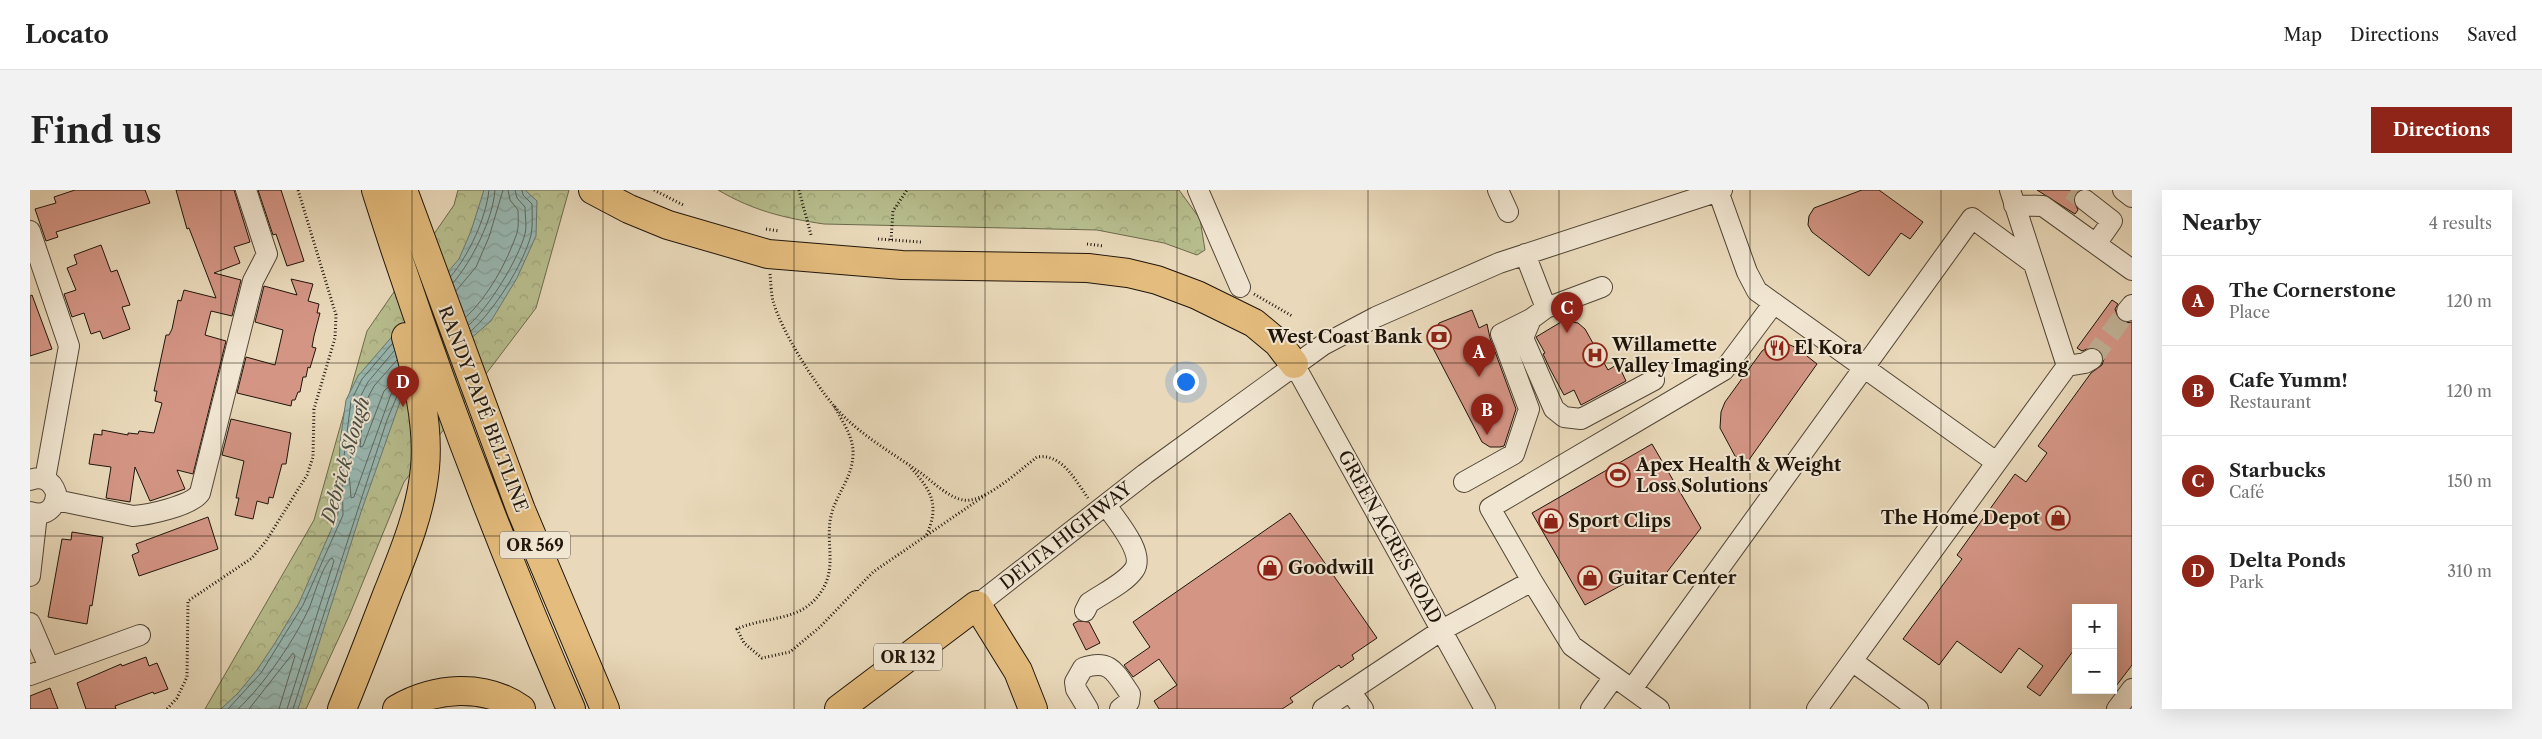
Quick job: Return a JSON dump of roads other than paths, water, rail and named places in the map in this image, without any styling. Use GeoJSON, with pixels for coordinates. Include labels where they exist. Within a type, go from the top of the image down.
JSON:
{"type":"FeatureCollection","features":[{"type":"Feature","properties":{"kind":"highway"},"geometry":{"type":"LineString","coordinates":[[342,709],[412,528],[425,467],[424,432],[404,302],[368,190]]}},
{"type":"Feature","properties":{"kind":"highway","name":"RANDY PAPÉ BELTLINE"},"geometry":{"type":"LineString","coordinates":[[376,190],[404,302],[446,399],[488,512],[571,709]]}},
{"type":"Feature","properties":{"kind":"highway","name":"RANDY PAPÉ BELTLINE"},"geometry":{"type":"LineString","coordinates":[[403,190],[521,510],[605,709]]}},
{"type":"Feature","properties":{"kind":"highway"},"geometry":{"type":"LineString","coordinates":[[593,190],[629,209],[668,225],[768,254],[902,265],[1088,268],[1128,273],[1157,280],[1197,295],[1254,323],[1278,343],[1294,364]]}},
{"type":"Feature","properties":{"kind":"highway"},"geometry":{"type":"LineString","coordinates":[[977,605],[1018,671],[1034,709]]}},
{"type":"Feature","properties":{"kind":"highway","name":"DELTA HIGHWAY"},"geometry":{"type":"LineString","coordinates":[[840,709],[977,605]]}},
{"type":"Feature","properties":{"kind":"highway"},"geometry":{"type":"LineString","coordinates":[[397,709],[438,693],[456,690],[500,697],[521,709]]}},
{"type":"Feature","properties":{"kind":"street"},"geometry":{"type":"LineString","coordinates":[[56,500],[133,516],[192,501],[200,493],[253,281],[268,254],[246,190]]}},
{"type":"Feature","properties":{"kind":"street"},"geometry":{"type":"LineString","coordinates":[[1198,190],[1240,287]]}},
{"type":"Feature","properties":{"kind":"street"},"geometry":{"type":"LineString","coordinates":[[1498,190],[1508,212]]}},
{"type":"Feature","properties":{"kind":"street"},"geometry":{"type":"LineString","coordinates":[[2123,190],[2132,197]]}},
{"type":"Feature","properties":{"kind":"street"},"geometry":{"type":"LineString","coordinates":[[1720,191],[1751,282],[1757,291],[1996,462]]}},
{"type":"Feature","properties":{"kind":"street","name":"DELTA HIGHWAY"},"geometry":{"type":"LineString","coordinates":[[977,605],[1101,508],[1294,364],[1323,345],[1376,317],[1440,288],[1525,254],[1720,191]]}},
{"type":"Feature","properties":{"kind":"street"},"geometry":{"type":"LineString","coordinates":[[2012,197],[2043,206],[2132,270]]}},
{"type":"Feature","properties":{"kind":"street"},"geometry":{"type":"LineString","coordinates":[[2012,197],[2067,366]]}},
{"type":"Feature","properties":{"kind":"street"},"geometry":{"type":"LineString","coordinates":[[2085,200],[2112,221],[2096,244]]}},
{"type":"Feature","properties":{"kind":"street"},"geometry":{"type":"LineString","coordinates":[[1632,689],[1972,218],[2033,263]]}},
{"type":"Feature","properties":{"kind":"street"},"geometry":{"type":"LineString","coordinates":[[30,231],[68,346],[37,479],[54,487],[56,500],[49,511],[34,513],[30,576]]}},
{"type":"Feature","properties":{"kind":"street"},"geometry":{"type":"LineString","coordinates":[[1525,254],[1538,314],[1523,338],[1554,409],[1564,417],[1581,419],[1654,380]]}},
{"type":"Feature","properties":{"kind":"street"},"geometry":{"type":"LineString","coordinates":[[1464,482],[1514,454],[1529,409],[1502,334],[1538,314],[1602,287]]}},
{"type":"Feature","properties":{"kind":"street"},"geometry":{"type":"LineString","coordinates":[[1659,709],[1572,646],[1490,508],[1724,370],[1774,303]]}},
{"type":"Feature","properties":{"kind":"street"},"geometry":{"type":"LineString","coordinates":[[1817,709],[2067,366],[2084,363],[2092,358]]}},
{"type":"Feature","properties":{"kind":"street","name":"GREEN ACRES ROAD"},"geometry":{"type":"LineString","coordinates":[[1294,364],[1485,709]]}},
{"type":"Feature","properties":{"kind":"street"},"geometry":{"type":"LineString","coordinates":[[1085,611],[1089,603],[1133,572],[1137,561],[1133,544],[1101,508]]}},
{"type":"Feature","properties":{"kind":"street"},"geometry":{"type":"LineString","coordinates":[[1323,709],[1442,630],[1532,581]]}},
{"type":"Feature","properties":{"kind":"street"},"geometry":{"type":"LineString","coordinates":[[30,623],[49,667]]}},
{"type":"Feature","properties":{"kind":"street"},"geometry":{"type":"LineString","coordinates":[[30,674],[140,635]]}},
{"type":"Feature","properties":{"kind":"street"},"geometry":{"type":"LineString","coordinates":[[1852,661],[1918,709]]}},
{"type":"Feature","properties":{"kind":"street"},"geometry":{"type":"LineString","coordinates":[[1088,709],[1076,689],[1075,682],[1083,668],[1100,664],[1112,668],[1130,694],[1129,702],[1120,709]]}},
{"type":"Feature","properties":{"kind":"street"},"geometry":{"type":"LineString","coordinates":[[1591,709],[1614,677]]}},
{"type":"Feature","properties":{"kind":"street"},"geometry":{"type":"LineString","coordinates":[[2117,709],[2132,689]]}},
{"type":"Feature","properties":{"kind":"street"},"geometry":{"type":"LineString","coordinates":[[1350,691],[1363,709]]}},
{"type":"Feature","properties":{"kind":"water","name":"Debrick Slough"},"geometry":{"type":"Polygon","coordinates":[[[484,190],[525,190],[537,201],[536,236],[517,278],[491,321],[401,399],[361,512],[298,709],[221,709],[238,693],[257,670],[299,603],[338,514],[340,442],[346,400],[358,376],[459,259],[471,231],[484,190]]]}},
{"type":"Feature","properties":{"kind":"tunnel"},"geometry":{"type":"LineString","coordinates":[[2071,190],[2085,200]]}},
{"type":"Feature","properties":{"kind":"tunnel"},"geometry":{"type":"LineString","coordinates":[[2092,359],[2127,311]]}},
{"type":"Feature","properties":{"kind":"place","name":"Starbucks"},"geometry":{"type":"Point","coordinates":[1567,333]}},
{"type":"Feature","properties":{"kind":"place","name":"West Coast Bank"},"geometry":{"type":"Point","coordinates":[1439,337]}},
{"type":"Feature","properties":{"kind":"place","name":"El Kora"},"geometry":{"type":"Point","coordinates":[1777,348]}},
{"type":"Feature","properties":{"kind":"place","name":"Willamette Valley Imaging"},"geometry":{"type":"Point","coordinates":[1595,355]}},
{"type":"Feature","properties":{"kind":"place","name":"The Cornerstone"},"geometry":{"type":"Point","coordinates":[1479,377]}},
{"type":"Feature","properties":{"kind":"place","name":"Delta Ponds"},"geometry":{"type":"Point","coordinates":[403,407]}},
{"type":"Feature","properties":{"kind":"place","name":"Cafe Yumm!"},"geometry":{"type":"Point","coordinates":[1487,435]}},
{"type":"Feature","properties":{"kind":"place","name":"Apex Health & Weight Loss Solutions"},"geometry":{"type":"Point","coordinates":[1618,475]}},
{"type":"Feature","properties":{"kind":"place","name":"The Home Depot"},"geometry":{"type":"Point","coordinates":[2058,518]}},
{"type":"Feature","properties":{"kind":"place","name":"Sport Clips"},"geometry":{"type":"Point","coordinates":[1551,521]}},
{"type":"Feature","properties":{"kind":"place","name":"Goodwill"},"geometry":{"type":"Point","coordinates":[1270,568]}},
{"type":"Feature","properties":{"kind":"place","name":"Guitar Center"},"geometry":{"type":"Point","coordinates":[1590,578]}}]}
